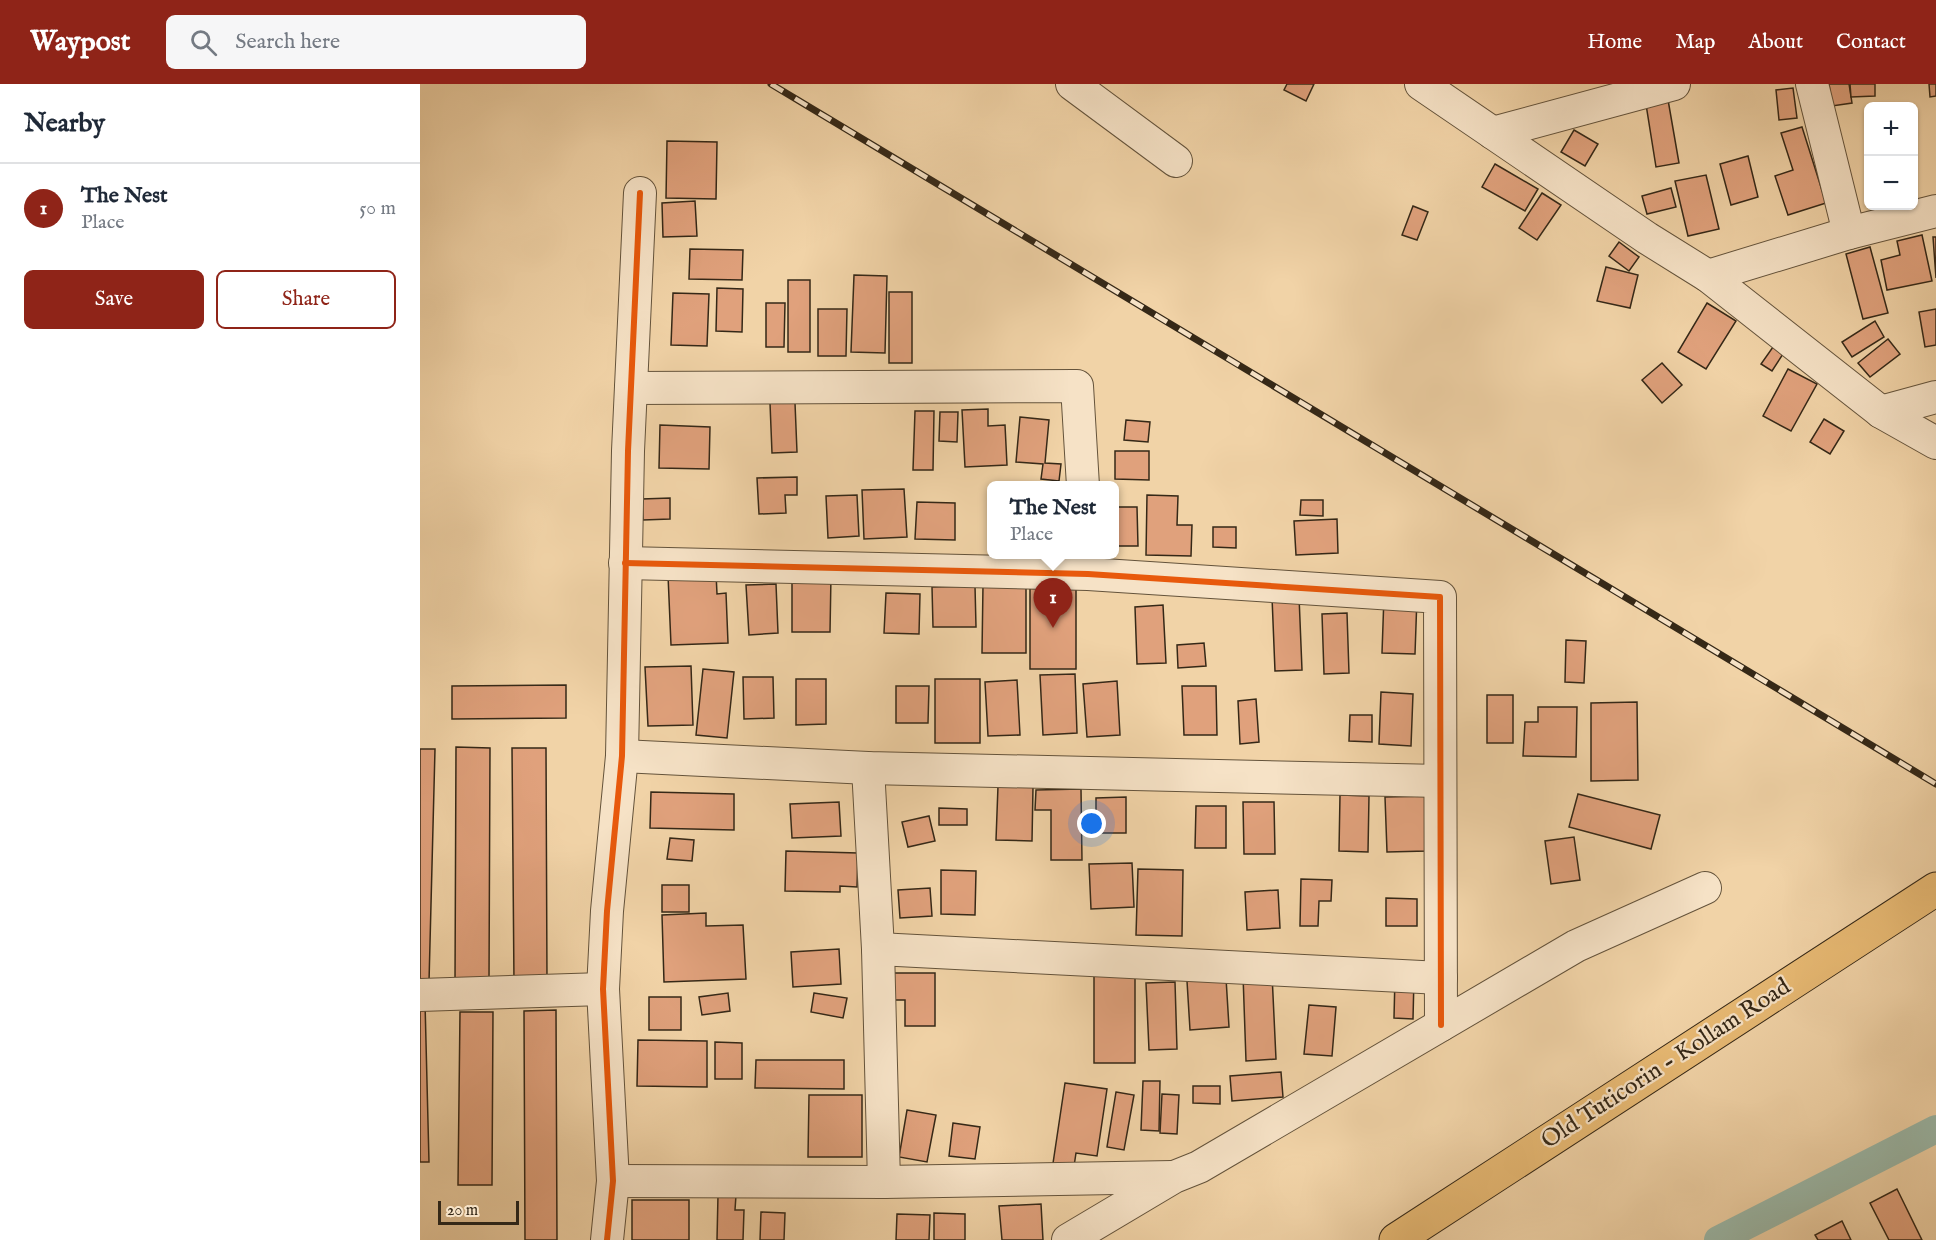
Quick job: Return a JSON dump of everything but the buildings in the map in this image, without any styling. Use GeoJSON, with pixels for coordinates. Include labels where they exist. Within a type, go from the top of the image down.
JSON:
{"type":"FeatureCollection","features":[{"type":"Feature","properties":{"kind":"main road","name":"Old Tuticorin - Kollam Road"},"geometry":{"type":"LineString","coordinates":[[1396,1240],[1936,889]]}},
{"type":"Feature","properties":{"kind":"street"},"geometry":{"type":"LineString","coordinates":[[1072,84],[1176,161]]}},
{"type":"Feature","properties":{"kind":"street"},"geometry":{"type":"LineString","coordinates":[[1421,84],[1647,238],[1708,276],[1881,412],[1936,443]]}},
{"type":"Feature","properties":{"kind":"street"},"geometry":{"type":"LineString","coordinates":[[1493,133],[1674,84]]}},
{"type":"Feature","properties":{"kind":"street"},"geometry":{"type":"LineString","coordinates":[[1812,84],[1848,233]]}},
{"type":"Feature","properties":{"kind":"street"},"geometry":{"type":"LineString","coordinates":[[607,1240],[613,1181],[603,989],[607,911],[622,756],[625,563],[640,193]]}},
{"type":"Feature","properties":{"kind":"street"},"geometry":{"type":"LineString","coordinates":[[1708,276],[1848,233],[1936,211]]}},
{"type":"Feature","properties":{"kind":"street"},"geometry":{"type":"LineString","coordinates":[[631,388],[1077,386],[1083,481]]}},
{"type":"Feature","properties":{"kind":"street"},"geometry":{"type":"LineString","coordinates":[[1881,412],[1936,397]]}},
{"type":"Feature","properties":{"kind":"street"},"geometry":{"type":"LineString","coordinates":[[625,563],[1088,564],[1440,597],[1441,1025]]}},
{"type":"Feature","properties":{"kind":"street"},"geometry":{"type":"LineString","coordinates":[[622,756],[868,768],[1440,781]]}},
{"type":"Feature","properties":{"kind":"street"},"geometry":{"type":"LineString","coordinates":[[868,768],[878,949],[884,1182]]}},
{"type":"Feature","properties":{"kind":"street"},"geometry":{"type":"LineString","coordinates":[[1068,1240],[1174,1177],[1199,1167],[1576,946],[1705,888]]}},
{"type":"Feature","properties":{"kind":"street"},"geometry":{"type":"LineString","coordinates":[[878,949],[1441,978]]}},
{"type":"Feature","properties":{"kind":"street"},"geometry":{"type":"LineString","coordinates":[[420,995],[603,989]]}},
{"type":"Feature","properties":{"kind":"street"},"geometry":{"type":"LineString","coordinates":[[613,1181],[884,1182],[1174,1177]]}},
{"type":"Feature","properties":{"kind":"waterway"},"geometry":{"type":"LineString","coordinates":[[1718,1240],[1936,1129]]}},
{"type":"Feature","properties":{"kind":"railway"},"geometry":{"type":"LineString","coordinates":[[771,84],[1936,784]]}},
{"type":"Feature","properties":{"kind":"cycle path"},"geometry":{"type":"LineString","coordinates":[[607,1240],[613,1181],[603,989],[607,911],[622,756],[628,451],[640,193]]}},
{"type":"Feature","properties":{"kind":"cycle path"},"geometry":{"type":"LineString","coordinates":[[625,563],[1088,574],[1440,597],[1441,1025]]}},
{"type":"Feature","properties":{"kind":"place","name":"The Nest"},"geometry":{"type":"Point","coordinates":[1053,628]}}]}
